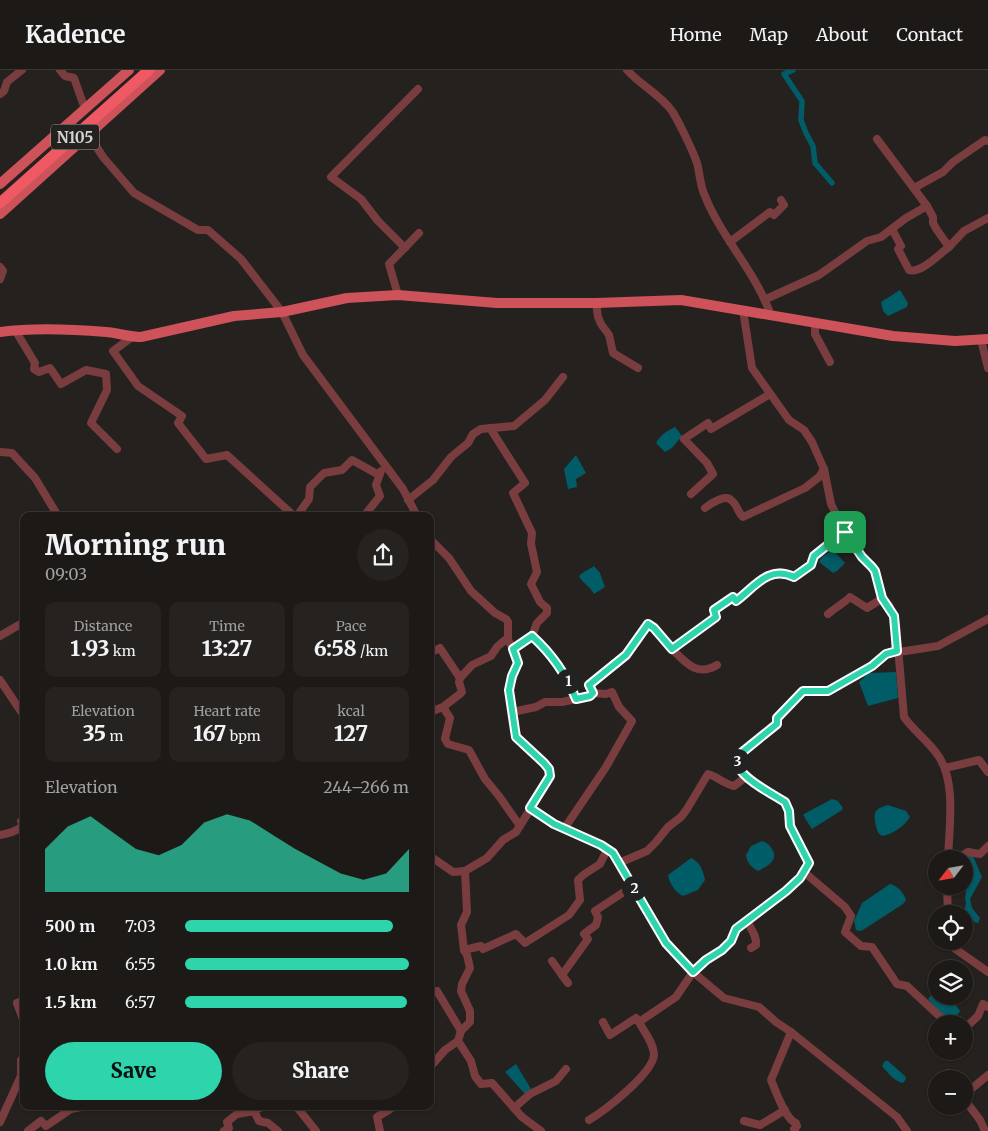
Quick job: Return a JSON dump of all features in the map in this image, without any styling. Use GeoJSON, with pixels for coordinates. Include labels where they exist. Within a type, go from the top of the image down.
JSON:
{"type":"FeatureCollection","features":[{"type":"Feature","properties":{"kind":"highway","name":"N105"},"geometry":{"type":"LineString","coordinates":[[0,193],[138,70]]}},
{"type":"Feature","properties":{"kind":"highway","name":"N105"},"geometry":{"type":"LineString","coordinates":[[0,203],[149,70]]}},
{"type":"Feature","properties":{"kind":"main road"},"geometry":{"type":"LineString","coordinates":[[0,184],[129,70]]}},
{"type":"Feature","properties":{"kind":"main road"},"geometry":{"type":"LineString","coordinates":[[0,214],[160,70]]}},
{"type":"Feature","properties":{"kind":"main road"},"geometry":{"type":"LineString","coordinates":[[0,332],[16,330],[93,331],[142,337],[234,316],[282,312],[347,298],[398,295],[497,303],[596,303],[681,300],[893,336],[956,341],[984,340]]}},
{"type":"Feature","properties":{"kind":"street"},"geometry":{"type":"LineString","coordinates":[[0,94],[4,91],[7,82],[22,70]]}},
{"type":"Feature","properties":{"kind":"street"},"geometry":{"type":"LineString","coordinates":[[60,70],[65,76],[74,78],[85,109]]}},
{"type":"Feature","properties":{"kind":"street"},"geometry":{"type":"LineString","coordinates":[[627,70],[672,110],[697,162],[704,196],[766,299],[772,316]]}},
{"type":"Feature","properties":{"kind":"street"},"geometry":{"type":"LineString","coordinates":[[405,248],[378,221],[361,200],[332,177],[418,89]]}},
{"type":"Feature","properties":{"kind":"street"},"geometry":{"type":"LineString","coordinates":[[92,133],[96,146],[103,157],[134,193],[198,230],[208,230],[241,259],[282,312],[303,355],[403,489],[415,512]]}},
{"type":"Feature","properties":{"kind":"street"},"geometry":{"type":"LineString","coordinates":[[877,139],[927,206],[934,217],[937,230],[949,247]]}},
{"type":"Feature","properties":{"kind":"street"},"geometry":{"type":"LineString","coordinates":[[914,188],[943,172],[985,140],[988,141]]}},
{"type":"Feature","properties":{"kind":"street"},"geometry":{"type":"LineString","coordinates":[[730,242],[770,212],[774,215],[784,205],[781,200]]}},
{"type":"Feature","properties":{"kind":"street"},"geometry":{"type":"LineString","coordinates":[[766,299],[819,275],[867,240],[881,237],[906,218],[927,206]]}},
{"type":"Feature","properties":{"kind":"street"},"geometry":{"type":"LineString","coordinates":[[892,229],[901,246],[898,249],[910,271],[919,270],[949,247],[964,231],[988,218]]}},
{"type":"Feature","properties":{"kind":"street"},"geometry":{"type":"LineString","coordinates":[[398,295],[389,264],[419,233]]}},
{"type":"Feature","properties":{"kind":"street"},"geometry":{"type":"LineString","coordinates":[[0,267],[3,271],[0,279]]}},
{"type":"Feature","properties":{"kind":"street"},"geometry":{"type":"LineString","coordinates":[[596,303],[598,316],[601,324],[610,335],[614,353],[638,368]]}},
{"type":"Feature","properties":{"kind":"street"},"geometry":{"type":"LineString","coordinates":[[742,310],[750,363],[789,420],[804,430],[812,442],[824,469],[831,504],[845,532],[862,557],[872,567],[882,598],[894,616],[904,717],[937,754],[945,768],[950,795],[948,850]]}},
{"type":"Feature","properties":{"kind":"street"},"geometry":{"type":"LineString","coordinates":[[815,323],[815,334],[830,362]]}},
{"type":"Feature","properties":{"kind":"street"},"geometry":{"type":"LineString","coordinates":[[16,330],[35,363],[34,369],[39,372],[50,368],[61,384],[86,370],[106,374],[106,390],[91,423],[117,449]]}},
{"type":"Feature","properties":{"kind":"street"},"geometry":{"type":"LineString","coordinates":[[132,336],[113,351],[138,386],[182,416],[178,423],[206,459],[227,455],[291,512]]}},
{"type":"Feature","properties":{"kind":"street"},"geometry":{"type":"LineString","coordinates":[[984,340],[982,351],[988,368]]}},
{"type":"Feature","properties":{"kind":"street"},"geometry":{"type":"LineString","coordinates":[[408,500],[433,480],[451,457],[468,443],[473,434],[481,429],[514,426],[545,400],[563,377]]}},
{"type":"Feature","properties":{"kind":"street"},"geometry":{"type":"LineString","coordinates":[[691,494],[713,474],[707,462],[684,440],[708,423],[711,429],[770,394]]}},
{"type":"Feature","properties":{"kind":"street"},"geometry":{"type":"LineString","coordinates":[[490,428],[525,483],[513,494],[532,533],[531,544],[537,572],[531,584],[540,602],[547,608],[547,612],[537,623],[532,636],[513,649]]}},
{"type":"Feature","properties":{"kind":"street"},"geometry":{"type":"LineString","coordinates":[[0,452],[12,453],[35,478],[56,512]]}},
{"type":"Feature","properties":{"kind":"street"},"geometry":{"type":"LineString","coordinates":[[299,512],[309,499],[310,488],[324,473],[342,470],[352,460],[379,475]]}},
{"type":"Feature","properties":{"kind":"street"},"geometry":{"type":"LineString","coordinates":[[367,512],[380,496],[376,485],[384,465]]}},
{"type":"Feature","properties":{"kind":"street"},"geometry":{"type":"LineString","coordinates":[[704,508],[713,502],[727,498],[731,500],[743,518],[805,488],[819,477],[824,469]]}},
{"type":"Feature","properties":{"kind":"street"},"geometry":{"type":"LineString","coordinates":[[672,649],[716,617],[714,610],[733,597],[736,601],[755,583],[776,572],[794,577],[811,565],[814,556],[845,532]]}},
{"type":"Feature","properties":{"kind":"street"},"geometry":{"type":"LineString","coordinates":[[434,543],[449,558],[471,591],[508,622],[508,640],[518,663],[512,676],[509,690],[516,737],[544,763],[549,769],[550,776],[516,832],[498,844],[487,858],[465,871],[453,872],[434,859]]}},
{"type":"Feature","properties":{"kind":"street"},"geometry":{"type":"LineString","coordinates":[[828,614],[836,606],[846,603],[850,597],[867,608],[882,598]]}},
{"type":"Feature","properties":{"kind":"street"},"geometry":{"type":"LineString","coordinates":[[639,1022],[676,997],[693,972],[731,941],[736,929],[777,899],[804,872],[809,863],[790,826],[788,807],[785,802],[746,777],[738,766],[737,762],[740,754],[777,724],[777,718],[803,691],[828,691],[872,666],[886,654],[938,646],[988,619]]}},
{"type":"Feature","properties":{"kind":"street"},"geometry":{"type":"LineString","coordinates":[[0,636],[20,624]]}},
{"type":"Feature","properties":{"kind":"street"},"geometry":{"type":"LineString","coordinates":[[593,693],[589,685],[626,655],[648,624],[694,668],[701,671],[709,670],[718,665]]}},
{"type":"Feature","properties":{"kind":"street"},"geometry":{"type":"LineString","coordinates":[[532,636],[546,648],[557,662],[566,676],[576,699]]}},
{"type":"Feature","properties":{"kind":"street"},"geometry":{"type":"LineString","coordinates":[[434,710],[455,699],[462,692],[458,682],[472,664],[492,656],[497,647],[505,640],[508,640]]}},
{"type":"Feature","properties":{"kind":"street"},"geometry":{"type":"LineString","coordinates":[[434,651],[440,648],[460,678]]}},
{"type":"Feature","properties":{"kind":"street"},"geometry":{"type":"LineString","coordinates":[[0,680],[20,711]]}},
{"type":"Feature","properties":{"kind":"street"},"geometry":{"type":"LineString","coordinates":[[512,712],[536,707],[545,702],[562,702],[590,696],[593,693],[606,694],[612,692],[619,707],[632,721],[606,767],[564,828]]}},
{"type":"Feature","properties":{"kind":"street"},"geometry":{"type":"LineString","coordinates":[[0,700],[9,696]]}},
{"type":"Feature","properties":{"kind":"street"},"geometry":{"type":"LineString","coordinates":[[442,707],[450,718],[445,739],[448,744],[469,750],[484,779],[499,796],[520,826]]}},
{"type":"Feature","properties":{"kind":"street"},"geometry":{"type":"LineString","coordinates":[[945,768],[980,760],[988,772]]}},
{"type":"Feature","properties":{"kind":"street"},"geometry":{"type":"LineString","coordinates":[[619,863],[647,850],[668,827],[681,817],[708,774],[734,786],[746,777]]}},
{"type":"Feature","properties":{"kind":"street"},"geometry":{"type":"LineString","coordinates":[[530,808],[554,824],[613,853],[666,943],[693,972],[724,998],[760,1006],[776,1022],[897,1118],[907,1131]]}},
{"type":"Feature","properties":{"kind":"street"},"geometry":{"type":"LineString","coordinates":[[0,835],[13,833],[20,828]]}},
{"type":"Feature","properties":{"kind":"street"},"geometry":{"type":"LineString","coordinates":[[973,853],[983,853],[988,846]]}},
{"type":"Feature","properties":{"kind":"street"},"geometry":{"type":"LineString","coordinates":[[464,950],[481,946],[483,949],[516,934],[525,943],[569,915],[580,900],[578,880],[600,864],[607,850]]}},
{"type":"Feature","properties":{"kind":"street"},"geometry":{"type":"LineString","coordinates":[[434,1062],[445,1050],[458,1041],[461,1031],[470,1022],[470,1011],[461,992],[462,984],[470,968],[464,950],[461,925],[467,912],[465,871]]}},
{"type":"Feature","properties":{"kind":"street"},"geometry":{"type":"LineString","coordinates":[[804,872],[845,907],[852,916],[845,932],[861,946],[872,947],[898,984],[907,986],[938,1015]]}},
{"type":"Feature","properties":{"kind":"street"},"geometry":{"type":"LineString","coordinates":[[562,975],[588,939],[584,934],[596,926],[598,917],[595,911],[633,886]]}},
{"type":"Feature","properties":{"kind":"street"},"geometry":{"type":"LineString","coordinates":[[748,921],[756,936],[756,945],[751,948]]}},
{"type":"Feature","properties":{"kind":"street"},"geometry":{"type":"LineString","coordinates":[[957,950],[988,972]]}},
{"type":"Feature","properties":{"kind":"street"},"geometry":{"type":"LineString","coordinates":[[552,961],[568,983]]}},
{"type":"Feature","properties":{"kind":"street"},"geometry":{"type":"LineString","coordinates":[[437,991],[461,1031]]}},
{"type":"Feature","properties":{"kind":"street"},"geometry":{"type":"LineString","coordinates":[[973,1021],[978,1016],[983,1004],[988,1006]]}},
{"type":"Feature","properties":{"kind":"street"},"geometry":{"type":"LineString","coordinates":[[589,1120],[615,1102],[632,1087],[652,1063],[654,1056],[652,1044],[636,1018],[610,1035],[603,1022]]}},
{"type":"Feature","properties":{"kind":"street"},"geometry":{"type":"LineString","coordinates":[[791,1032],[771,1080],[785,1110],[792,1121],[796,1123],[795,1131]]}},
{"type":"Feature","properties":{"kind":"street"},"geometry":{"type":"LineString","coordinates":[[458,1041],[471,1061],[475,1076],[481,1084],[492,1083],[522,1117],[541,1131]]}},
{"type":"Feature","properties":{"kind":"street"},"geometry":{"type":"LineString","coordinates":[[514,1108],[530,1094],[556,1080],[566,1069]]}},
{"type":"Feature","properties":{"kind":"street"},"geometry":{"type":"LineString","coordinates":[[973,1089],[988,1075]]}},
{"type":"Feature","properties":{"kind":"street"},"geometry":{"type":"LineString","coordinates":[[0,1122],[20,1078]]}},
{"type":"Feature","properties":{"kind":"street"},"geometry":{"type":"LineString","coordinates":[[28,1131],[41,1121],[46,1126],[70,1110]]}},
{"type":"Feature","properties":{"kind":"street"},"geometry":{"type":"LineString","coordinates":[[299,1110],[316,1131]]}},
{"type":"Feature","properties":{"kind":"street"},"geometry":{"type":"LineString","coordinates":[[380,1131],[377,1117],[389,1110]]}},
{"type":"Feature","properties":{"kind":"street"},"geometry":{"type":"LineString","coordinates":[[744,1121],[760,1125],[785,1110]]}},
{"type":"Feature","properties":{"kind":"street"},"geometry":{"type":"LineString","coordinates":[[973,1110],[985,1131]]}},
{"type":"Feature","properties":{"kind":"street"},"geometry":{"type":"LineString","coordinates":[[228,1130],[227,1122],[237,1114],[254,1111],[260,1121],[268,1122],[278,1131]]}},
{"type":"Feature","properties":{"kind":"water"},"geometry":{"type":"Polygon","coordinates":[[[900,290],[908,303],[907,307],[888,316],[883,311],[881,302],[900,290]]]}},
{"type":"Feature","properties":{"kind":"water"},"geometry":{"type":"Polygon","coordinates":[[[675,427],[682,436],[672,448],[665,452],[656,443],[659,438],[675,427]]]}},
{"type":"Feature","properties":{"kind":"water"},"geometry":{"type":"Polygon","coordinates":[[[576,455],[586,473],[576,479],[577,487],[568,489],[564,469],[576,455]]]}},
{"type":"Feature","properties":{"kind":"water"},"geometry":{"type":"Polygon","coordinates":[[[833,550],[845,563],[833,573],[819,562],[822,557],[833,550]]]}},
{"type":"Feature","properties":{"kind":"water"},"geometry":{"type":"Polygon","coordinates":[[[594,566],[600,573],[605,587],[594,594],[579,576],[594,566]]]}},
{"type":"Feature","properties":{"kind":"water"},"geometry":{"type":"Polygon","coordinates":[[[896,672],[898,698],[868,706],[859,682],[869,673],[896,672]]]}},
{"type":"Feature","properties":{"kind":"water"},"geometry":{"type":"Polygon","coordinates":[[[832,799],[838,801],[843,808],[842,810],[812,829],[803,815],[832,799]]]}},
{"type":"Feature","properties":{"kind":"water"},"geometry":{"type":"Polygon","coordinates":[[[888,805],[906,811],[910,817],[898,830],[882,836],[877,829],[875,814],[877,810],[888,805]]]}},
{"type":"Feature","properties":{"kind":"water"},"geometry":{"type":"Polygon","coordinates":[[[762,841],[770,846],[774,856],[769,865],[758,871],[747,860],[746,855],[751,846],[762,841]]]}},
{"type":"Feature","properties":{"kind":"water"},"geometry":{"type":"Polygon","coordinates":[[[973,856],[982,877],[973,894],[973,856]]]}},
{"type":"Feature","properties":{"kind":"water"},"geometry":{"type":"Polygon","coordinates":[[[691,858],[701,867],[705,880],[698,890],[683,896],[673,887],[668,875],[691,858]]]}},
{"type":"Feature","properties":{"kind":"water"},"geometry":{"type":"Polygon","coordinates":[[[890,884],[900,890],[906,900],[903,904],[861,931],[856,930],[854,921],[862,903],[890,884]]]}},
{"type":"Feature","properties":{"kind":"water"},"geometry":{"type":"Polygon","coordinates":[[[966,895],[972,895],[970,899],[971,905],[966,905],[966,895]]]}},
{"type":"Feature","properties":{"kind":"water"},"geometry":{"type":"Polygon","coordinates":[[[973,909],[980,918],[978,923],[974,922],[973,909]]]}},
{"type":"Feature","properties":{"kind":"water"},"geometry":{"type":"Polygon","coordinates":[[[933,1005],[956,1005],[960,1011],[957,1015],[943,1015],[933,1005]]]}},
{"type":"Feature","properties":{"kind":"water"},"geometry":{"type":"Polygon","coordinates":[[[885,1061],[888,1061],[905,1076],[906,1079],[903,1083],[894,1079],[882,1066],[885,1061]]]}},
{"type":"Feature","properties":{"kind":"water"},"geometry":{"type":"Polygon","coordinates":[[[516,1064],[531,1089],[525,1094],[505,1072],[516,1064]]]}},
{"type":"Feature","properties":{"kind":"waterway"},"geometry":{"type":"LineString","coordinates":[[793,70],[784,74],[802,101],[801,120],[813,146],[815,163],[832,183]]}},
{"type":"Feature","properties":{"kind":"route"},"geometry":{"type":"LineString","coordinates":[[845,532],[862,557],[875,571],[882,598],[894,616],[897,651],[886,654],[872,666],[828,691],[803,691],[777,718],[777,724],[740,754],[737,762],[738,766],[746,777],[785,802],[789,811],[790,826],[809,863],[800,878],[777,899],[736,929],[731,941],[722,950],[706,960],[693,972],[666,943],[613,853],[601,845],[554,824],[530,808],[550,776],[549,769],[544,763],[516,737],[509,690],[512,676],[518,663],[513,649],[532,636],[546,648],[557,662],[566,676],[576,699],[590,696],[593,693],[589,685],[626,655],[648,624],[654,628],[672,649],[716,617],[717,615],[714,610],[733,597],[736,601],[755,583],[776,572],[794,577],[811,565],[814,556],[845,532]]}}]}
